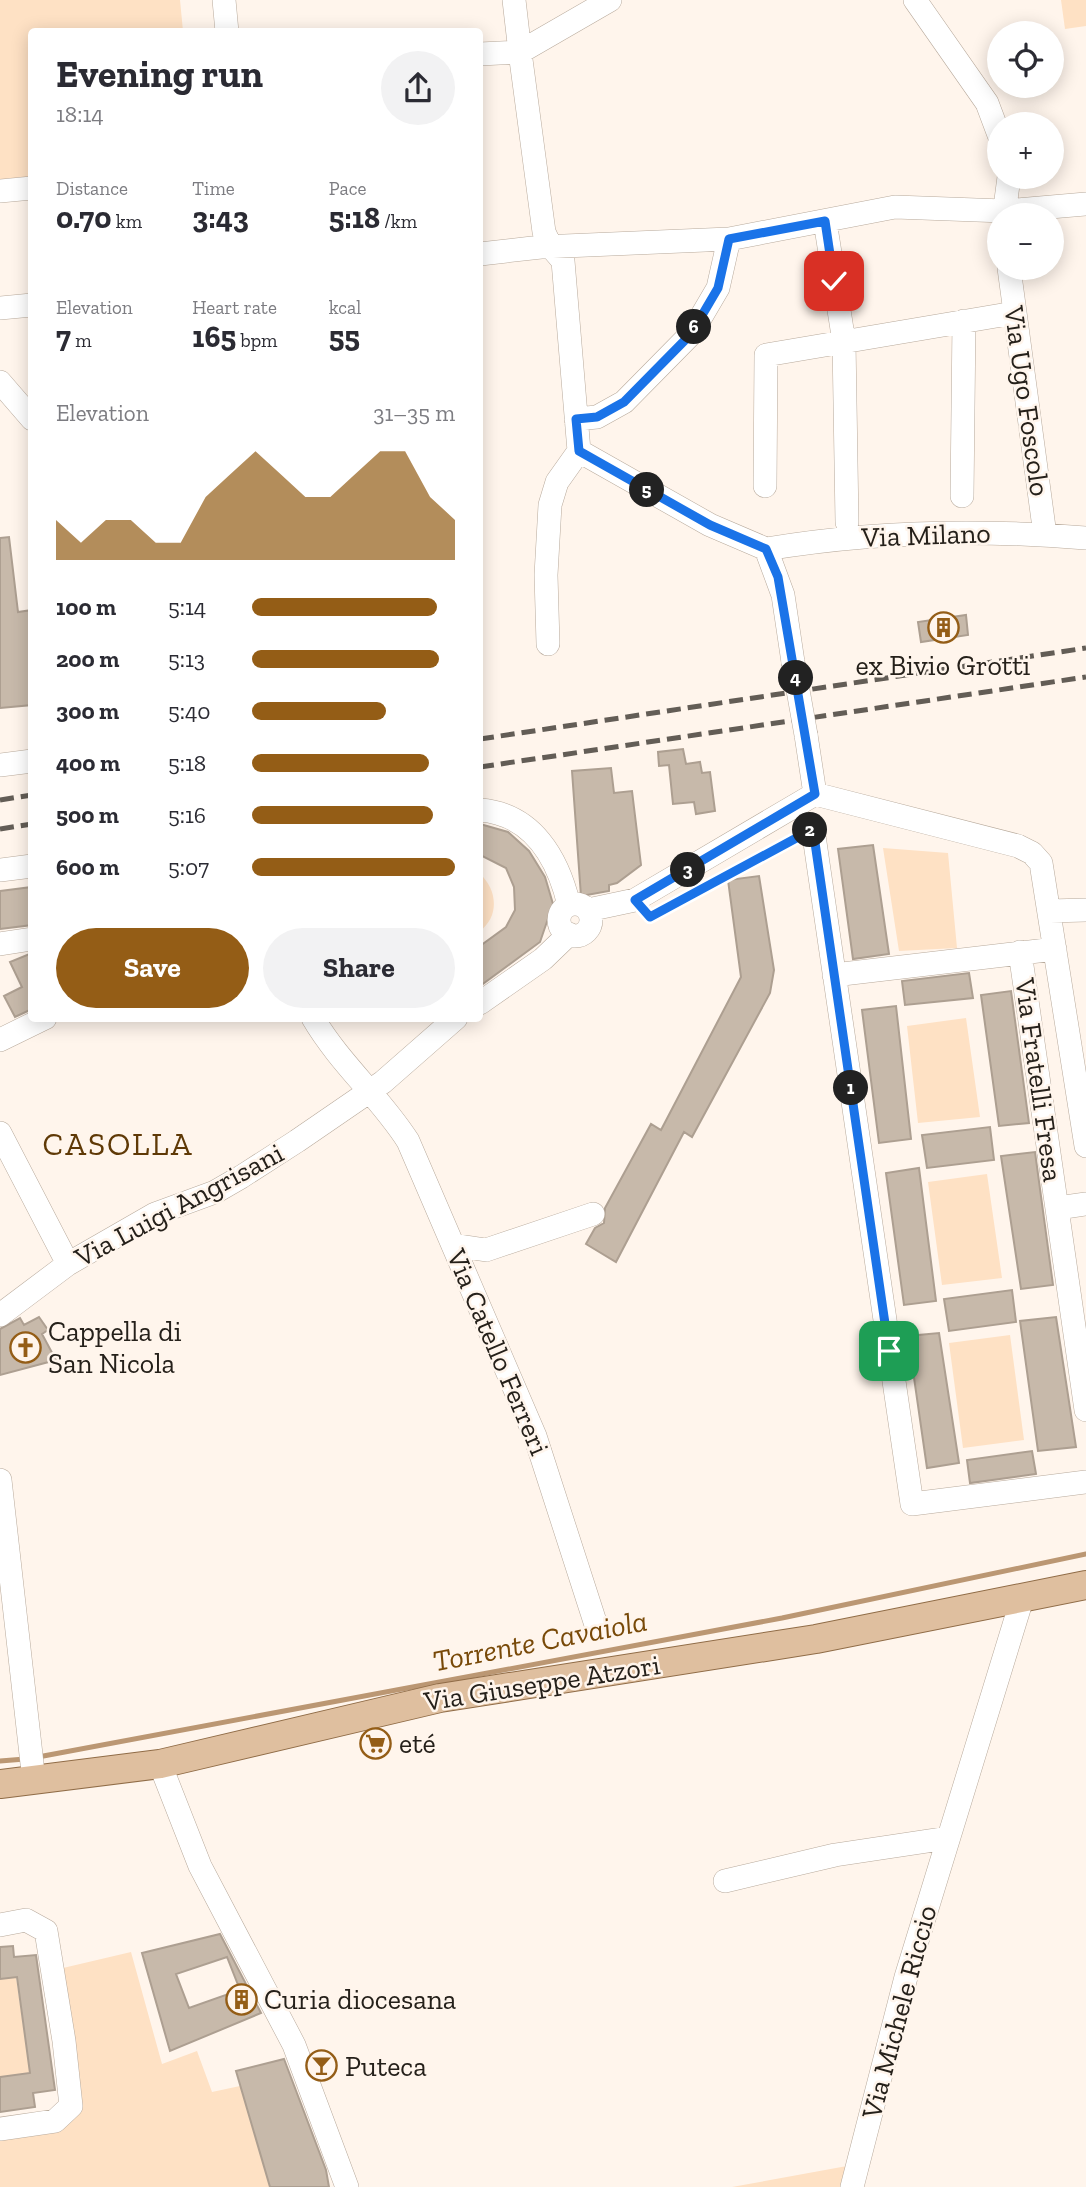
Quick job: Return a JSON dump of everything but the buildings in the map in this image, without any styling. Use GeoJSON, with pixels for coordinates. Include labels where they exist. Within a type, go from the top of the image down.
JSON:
{"type":"FeatureCollection","features":[{"type":"Feature","properties":{"kind":"main road","name":"Via Giuseppe Atzori"},"geometry":{"type":"LineString","coordinates":[[0,1784],[32,1765],[160,1763],[440,1698],[816,1639],[1086,1585]]}},
{"type":"Feature","properties":{"kind":"street"},"geometry":{"type":"LineString","coordinates":[[224,0],[227,28]]}},
{"type":"Feature","properties":{"kind":"street"},"geometry":{"type":"LineString","coordinates":[[514,0],[544,232],[551,247],[563,261],[579,451],[557,482],[550,505],[546,575],[548,644]]}},
{"type":"Feature","properties":{"kind":"street"},"geometry":{"type":"LineString","coordinates":[[483,54],[520,52],[610,0]]}},
{"type":"Feature","properties":{"kind":"street"},"geometry":{"type":"LineString","coordinates":[[915,0],[987,103],[990,112]]}},
{"type":"Feature","properties":{"kind":"street"},"geometry":{"type":"LineString","coordinates":[[0,191],[28,188]]}},
{"type":"Feature","properties":{"kind":"street"},"geometry":{"type":"LineString","coordinates":[[1064,206],[1086,204]]}},
{"type":"Feature","properties":{"kind":"street"},"geometry":{"type":"LineString","coordinates":[[483,254],[551,247],[729,239],[895,207],[987,212]]}},
{"type":"Feature","properties":{"kind":"street"},"geometry":{"type":"LineString","coordinates":[[825,221],[844,342],[847,522]]}},
{"type":"Feature","properties":{"kind":"street"},"geometry":{"type":"LineString","coordinates":[[576,419],[597,417],[624,402],[691,334],[718,288],[729,239]]}},
{"type":"Feature","properties":{"kind":"street","name":"Via Ugo Foscolo"},"geometry":{"type":"LineString","coordinates":[[1010,280],[1045,535]]}},
{"type":"Feature","properties":{"kind":"street"},"geometry":{"type":"LineString","coordinates":[[0,308],[28,305]]}},
{"type":"Feature","properties":{"kind":"street"},"geometry":{"type":"LineString","coordinates":[[765,486],[766,355],[1014,313]]}},
{"type":"Feature","properties":{"kind":"street"},"geometry":{"type":"LineString","coordinates":[[962,496],[964,321]]}},
{"type":"Feature","properties":{"kind":"street"},"geometry":{"type":"LineString","coordinates":[[0,382],[28,414]]}},
{"type":"Feature","properties":{"kind":"street"},"geometry":{"type":"LineString","coordinates":[[483,1001],[543,959],[578,920],[635,900],[815,794],[783,595],[766,549],[710,525],[579,451]]}},
{"type":"Feature","properties":{"kind":"street","name":"Via Milano"},"geometry":{"type":"LineString","coordinates":[[766,549],[828,539],[959,530],[1086,538]]}},
{"type":"Feature","properties":{"kind":"street"},"geometry":{"type":"LineString","coordinates":[[0,765],[28,762]]}},
{"type":"Feature","properties":{"kind":"street","name":"Via Fratelli Fresa"},"geometry":{"type":"LineString","coordinates":[[815,794],[1025,849],[1041,863],[1055,948],[834,975]]}},
{"type":"Feature","properties":{"kind":"street"},"geometry":{"type":"LineString","coordinates":[[483,811],[511,818],[534,832],[561,872],[578,920]]}},
{"type":"Feature","properties":{"kind":"street"},"geometry":{"type":"LineString","coordinates":[[813,829],[912,1504],[1086,1482]]}},
{"type":"Feature","properties":{"kind":"street"},"geometry":{"type":"LineString","coordinates":[[0,870],[28,866]]}},
{"type":"Feature","properties":{"kind":"street"},"geometry":{"type":"LineString","coordinates":[[1049,911],[1086,910]]}},
{"type":"Feature","properties":{"kind":"street"},"geometry":{"type":"LineString","coordinates":[[0,944],[28,940]]}},
{"type":"Feature","properties":{"kind":"street"},"geometry":{"type":"LineString","coordinates":[[1055,948],[1086,1146]]}},
{"type":"Feature","properties":{"kind":"street","name":"Via Fratelli Fresa"},"geometry":{"type":"LineString","coordinates":[[1020,952],[1086,1410]]}},
{"type":"Feature","properties":{"kind":"street"},"geometry":{"type":"LineString","coordinates":[[0,1040],[37,1022]]}},
{"type":"Feature","properties":{"kind":"street","name":"Via Catello Ferreri"},"geometry":{"type":"LineString","coordinates":[[315,1022],[331,1049],[387,1109],[408,1141],[535,1436],[597,1628]]}},
{"type":"Feature","properties":{"kind":"street","name":"Via Luigi Angrisani"},"geometry":{"type":"LineString","coordinates":[[0,1315],[68,1264],[155,1214],[215,1192],[242,1177],[369,1091],[412,1058],[444,1022]]}},
{"type":"Feature","properties":{"kind":"street"},"geometry":{"type":"LineString","coordinates":[[0,1133],[6,1162],[68,1264]]}},
{"type":"Feature","properties":{"kind":"street","name":"Via Fratelli Fresa"},"geometry":{"type":"LineString","coordinates":[[1058,1209],[1085,1204]]}},
{"type":"Feature","properties":{"kind":"street"},"geometry":{"type":"LineString","coordinates":[[453,1245],[486,1250],[593,1214]]}},
{"type":"Feature","properties":{"kind":"street"},"geometry":{"type":"LineString","coordinates":[[0,1480],[32,1765]]}},
{"type":"Feature","properties":{"kind":"street","name":"Via Michele Riccio"},"geometry":{"type":"LineString","coordinates":[[852,2187],[906,1977],[1023,1599]]}},
{"type":"Feature","properties":{"kind":"street"},"geometry":{"type":"LineString","coordinates":[[160,1763],[200,1866],[299,2056],[347,2187]]}},
{"type":"Feature","properties":{"kind":"street"},"geometry":{"type":"LineString","coordinates":[[725,1881],[835,1855],[948,1838]]}},
{"type":"Feature","properties":{"kind":"street"},"geometry":{"type":"LineString","coordinates":[[0,1925],[26,1920],[46,1931],[64,2041],[71,2106],[55,2121],[0,2129]]}},
{"type":"Feature","properties":{"kind":"path"},"geometry":{"type":"LineString","coordinates":[[635,900],[650,917],[813,829]]}},
{"type":"Feature","properties":{"kind":"shaded area"},"geometry":{"type":"Polygon","coordinates":[[[0,0],[180,0],[183,28],[28,28],[28,180],[0,183],[0,0]]]}},
{"type":"Feature","properties":{"kind":"shaded area"},"geometry":{"type":"Polygon","coordinates":[[[1061,0],[1086,0],[1086,26],[1065,29],[1061,0]]]}},
{"type":"Feature","properties":{"kind":"shaded area"},"geometry":{"type":"Polygon","coordinates":[[[883,848],[948,853],[957,948],[899,951],[883,848]]]}},
{"type":"Feature","properties":{"kind":"shaded area"},"geometry":{"type":"Polygon","coordinates":[[[483,877],[490,887],[494,903],[491,918],[483,928],[483,877]]]}},
{"type":"Feature","properties":{"kind":"shaded area"},"geometry":{"type":"Polygon","coordinates":[[[966,1018],[980,1117],[918,1123],[907,1026],[966,1018]]]}},
{"type":"Feature","properties":{"kind":"shaded area"},"geometry":{"type":"Polygon","coordinates":[[[987,1174],[1002,1278],[942,1285],[928,1182],[987,1174]]]}},
{"type":"Feature","properties":{"kind":"shaded area"},"geometry":{"type":"Polygon","coordinates":[[[1010,1335],[1024,1440],[963,1448],[949,1343],[1010,1335]]]}},
{"type":"Feature","properties":{"kind":"shaded area"},"geometry":{"type":"Polygon","coordinates":[[[131,1952],[162,2064],[197,2051],[212,2092],[240,2086],[270,2187],[0,2187],[0,2140],[59,2131],[82,2111],[63,1968],[131,1952]]]}},
{"type":"Feature","properties":{"kind":"shaded area"},"geometry":{"type":"Polygon","coordinates":[[[16,1977],[30,2073],[0,2077],[0,1979],[16,1977]]]}},
{"type":"Feature","properties":{"kind":"shaded area"},"geometry":{"type":"Polygon","coordinates":[[[847,2166],[841,2187],[732,2187],[847,2166]]]}},
{"type":"Feature","properties":{"kind":"waterway","name":"Torrente Cavaiola"},"geometry":{"type":"LineString","coordinates":[[38,1757],[782,1618],[1086,1554]]}},
{"type":"Feature","properties":{"kind":"waterway","name":"Torrente Cavaiola"},"geometry":{"type":"LineString","coordinates":[[0,1761],[25,1759]]}},
{"type":"Feature","properties":{"kind":"railway"},"geometry":{"type":"LineString","coordinates":[[483,739],[1086,648]]}},
{"type":"Feature","properties":{"kind":"railway"},"geometry":{"type":"LineString","coordinates":[[483,767],[1086,677]]}},
{"type":"Feature","properties":{"kind":"railway"},"geometry":{"type":"LineString","coordinates":[[0,800],[28,796]]}},
{"type":"Feature","properties":{"kind":"railway"},"geometry":{"type":"LineString","coordinates":[[0,829],[28,825]]}},
{"type":"Feature","properties":{"kind":"place","name":"ex Bivio Grotti"},"geometry":{"type":"Point","coordinates":[943,628]}},
{"type":"Feature","properties":{"kind":"place","name":"Cappella di San Nicola"},"geometry":{"type":"Point","coordinates":[25,1347]}},
{"type":"Feature","properties":{"kind":"place","name":"eté"},"geometry":{"type":"Point","coordinates":[376,1743]}},
{"type":"Feature","properties":{"kind":"place","name":"Curia diocesana"},"geometry":{"type":"Point","coordinates":[241,1999]}},
{"type":"Feature","properties":{"kind":"place","name":"Puteca"},"geometry":{"type":"Point","coordinates":[322,2066]}},
{"type":"Feature","properties":{"kind":"district","name":"CASOLLA"},"geometry":{"type":"Point","coordinates":[118,1144]}},
{"type":"Feature","properties":{"kind":"route"},"geometry":{"type":"LineString","coordinates":[[834,281],[825,221],[729,239],[718,288],[691,334],[624,402],[597,417],[576,419],[579,451],[710,525],[766,549],[778,577],[815,794],[635,900],[650,917],[813,829],[889,1351]]}}]}
